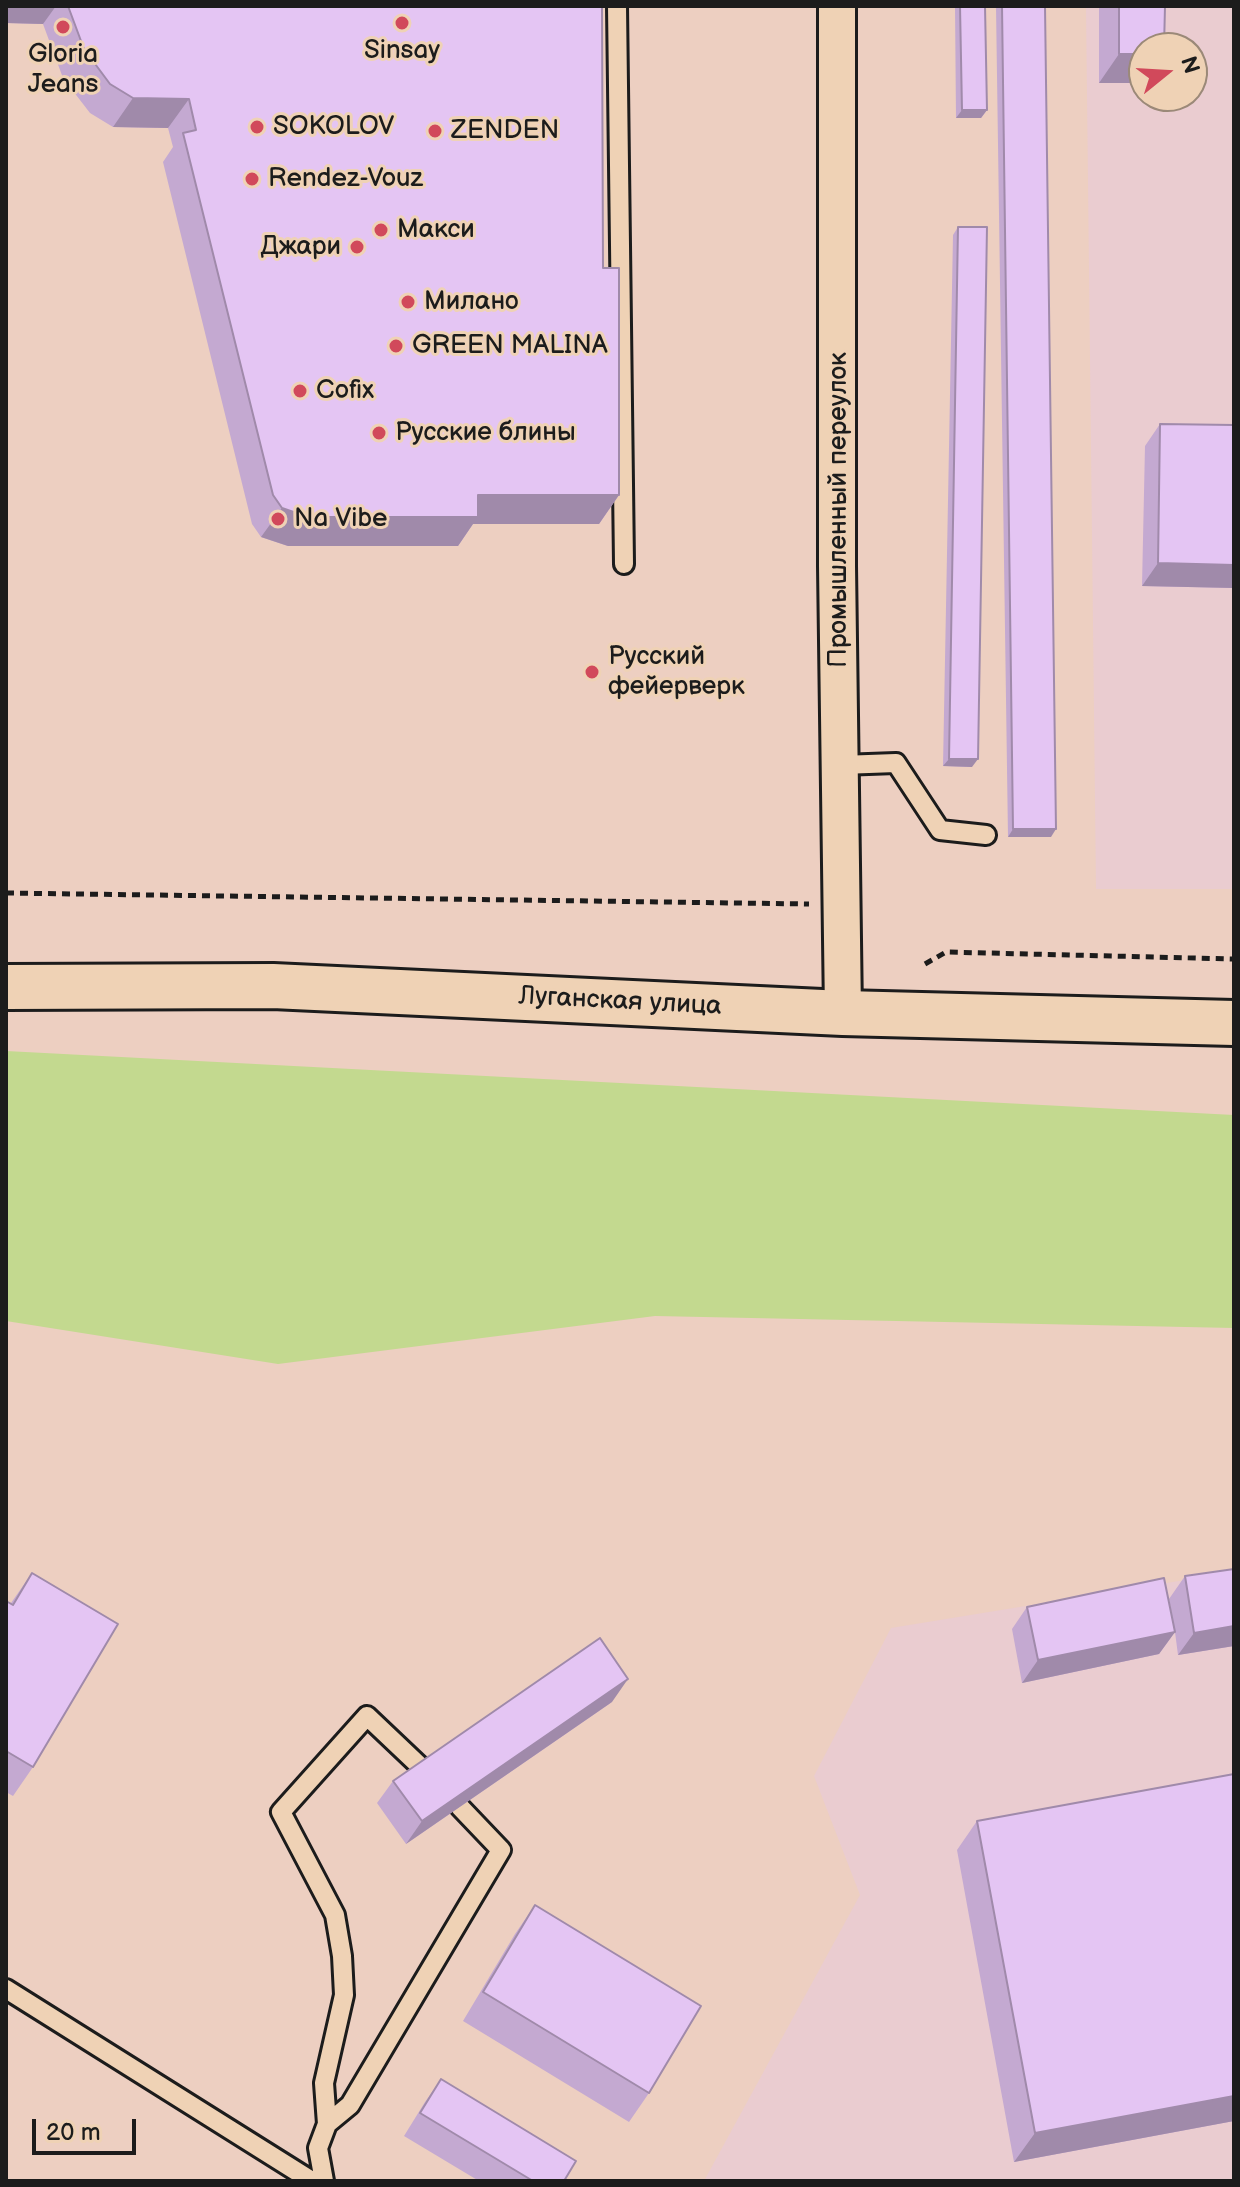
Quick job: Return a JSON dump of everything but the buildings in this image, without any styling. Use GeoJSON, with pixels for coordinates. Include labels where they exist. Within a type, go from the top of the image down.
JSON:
{"type":"FeatureCollection","features":[{"type":"Feature","properties":{"kind":"highway","name":"Луганская улица"},"geometry":{"type":"LineString","coordinates":[[6,987],[273,986],[843,1013],[1234,1023]]}},
{"type":"Feature","properties":{"kind":"street","name":"Промышленный переулок"},"geometry":{"type":"LineString","coordinates":[[837,6],[843,1013]]}},
{"type":"Feature","properties":{"kind":"lane"},"geometry":{"type":"LineString","coordinates":[[617,6],[624,564]]}},
{"type":"Feature","properties":{"kind":"lane"},"geometry":{"type":"LineString","coordinates":[[841,765],[896,763],[940,830],[986,835]]}},
{"type":"Feature","properties":{"kind":"lane"},"geometry":{"type":"LineString","coordinates":[[324,2181],[318,2148],[327,2124],[324,2083],[344,1995],[342,1956],[335,1915],[281,1812],[367,1716],[425,1771]]}},
{"type":"Feature","properties":{"kind":"lane"},"geometry":{"type":"LineString","coordinates":[[327,2124],[350,2105],[501,1850],[460,1807]]}},
{"type":"Feature","properties":{"kind":"lane"},"geometry":{"type":"LineString","coordinates":[[6,1989],[312,2181]]}},
{"type":"Feature","properties":{"kind":"path"},"geometry":{"type":"LineString","coordinates":[[6,893],[842,905]]}},
{"type":"Feature","properties":{"kind":"path"},"geometry":{"type":"LineString","coordinates":[[925,964],[946,952],[1234,959]]}},
{"type":"Feature","properties":{"kind":"shaded area"},"geometry":{"type":"Polygon","coordinates":[[[1086,6],[1234,6],[1234,889],[1096,889],[1086,6]]]}},
{"type":"Feature","properties":{"kind":"shaded area"},"geometry":{"type":"Polygon","coordinates":[[[1234,1572],[1234,2181],[704,2181],[860,1895],[814,1776],[891,1628],[1234,1572]]]}},
{"type":"Feature","properties":{"kind":"green space"},"geometry":{"type":"Polygon","coordinates":[[[6,1051],[1234,1115],[1234,1328],[655,1316],[278,1364],[6,1321],[6,1051]]]}},
{"type":"Feature","properties":{"kind":"place","name":"Sinsay"},"geometry":{"type":"Point","coordinates":[402,23]}},
{"type":"Feature","properties":{"kind":"place","name":"Gloria Jeans"},"geometry":{"type":"Point","coordinates":[63,27]}},
{"type":"Feature","properties":{"kind":"place","name":"SOKOLOV"},"geometry":{"type":"Point","coordinates":[257,127]}},
{"type":"Feature","properties":{"kind":"place","name":"ZENDEN"},"geometry":{"type":"Point","coordinates":[435,131]}},
{"type":"Feature","properties":{"kind":"place","name":"Rendez-Vouz"},"geometry":{"type":"Point","coordinates":[252,179]}},
{"type":"Feature","properties":{"kind":"place","name":"Макси"},"geometry":{"type":"Point","coordinates":[381,230]}},
{"type":"Feature","properties":{"kind":"place","name":"Джари"},"geometry":{"type":"Point","coordinates":[357,247]}},
{"type":"Feature","properties":{"kind":"place","name":"Милано"},"geometry":{"type":"Point","coordinates":[408,302]}},
{"type":"Feature","properties":{"kind":"place","name":"GREEN MALINA"},"geometry":{"type":"Point","coordinates":[396,346]}},
{"type":"Feature","properties":{"kind":"place","name":"Cofix"},"geometry":{"type":"Point","coordinates":[300,391]}},
{"type":"Feature","properties":{"kind":"place","name":"Русские блины"},"geometry":{"type":"Point","coordinates":[379,433]}},
{"type":"Feature","properties":{"kind":"place","name":"Na Vibe"},"geometry":{"type":"Point","coordinates":[278,519]}},
{"type":"Feature","properties":{"kind":"place","name":"Русский фейерверк"},"geometry":{"type":"Point","coordinates":[592,672]}}]}
